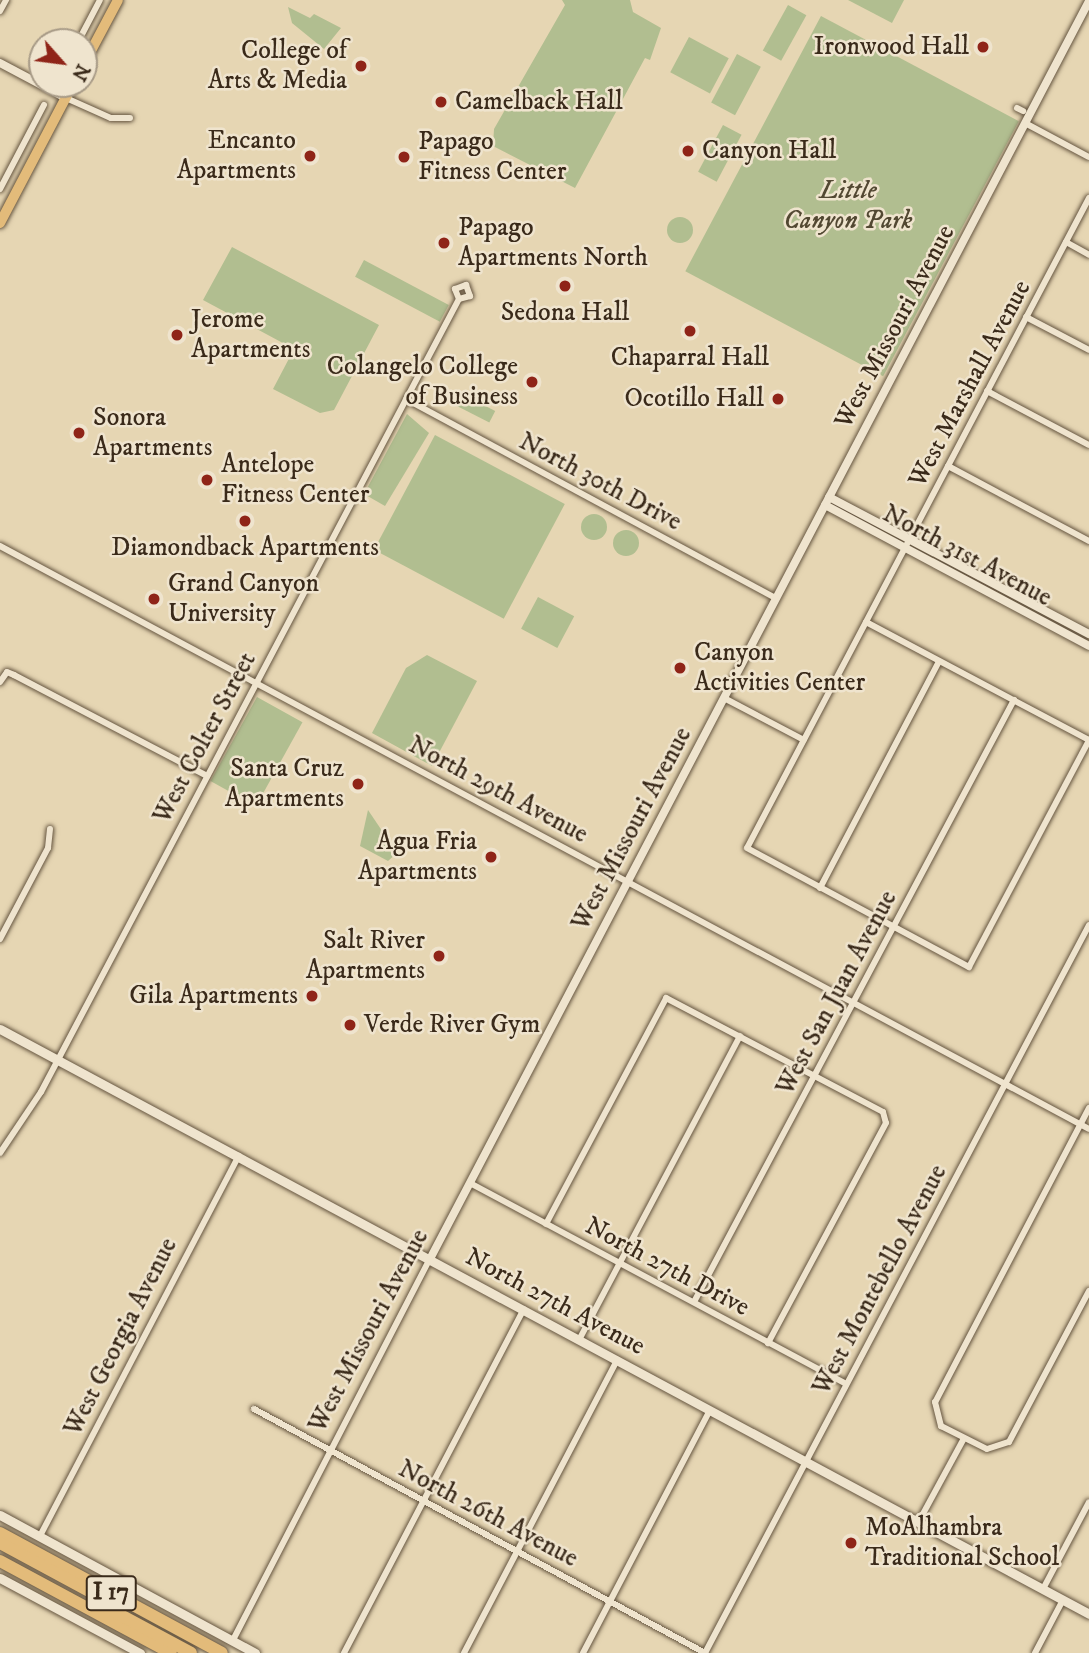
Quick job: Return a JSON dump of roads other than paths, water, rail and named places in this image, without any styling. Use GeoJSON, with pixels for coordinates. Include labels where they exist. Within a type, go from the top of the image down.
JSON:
{"type":"FeatureCollection","features":[{"type":"Feature","properties":{"kind":"highway","name":"I 17"},"geometry":{"type":"LineString","coordinates":[[0,1533],[222,1653]]}},
{"type":"Feature","properties":{"kind":"highway"},"geometry":{"type":"LineString","coordinates":[[0,1543],[204,1653]]}},
{"type":"Feature","properties":{"kind":"highway"},"geometry":{"type":"LineString","coordinates":[[0,1550],[191,1653]]}},
{"type":"Feature","properties":{"kind":"highway","name":"I 17"},"geometry":{"type":"LineString","coordinates":[[0,1561],[171,1653]]}},
{"type":"Feature","properties":{"kind":"main road"},"geometry":{"type":"LineString","coordinates":[[98,38],[118,0]]}},
{"type":"Feature","properties":{"kind":"main road"},"geometry":{"type":"LineString","coordinates":[[0,223],[66,98]]}},
{"type":"Feature","properties":{"kind":"main road","name":"North 27th Avenue"},"geometry":{"type":"LineString","coordinates":[[0,1029],[1089,1614]]}},
{"type":"Feature","properties":{"kind":"main road"},"geometry":{"type":"LineString","coordinates":[[0,1515],[256,1653]]}},
{"type":"Feature","properties":{"kind":"main road"},"geometry":{"type":"LineString","coordinates":[[0,1578],[140,1653]]}},
{"type":"Feature","properties":{"kind":"street"},"geometry":{"type":"LineString","coordinates":[[0,11],[6,0]]}},
{"type":"Feature","properties":{"kind":"street"},"geometry":{"type":"LineString","coordinates":[[85,28],[100,0]]}},
{"type":"Feature","properties":{"kind":"street","name":"West Missouri Avenue"},"geometry":{"type":"LineString","coordinates":[[233,1640],[1089,1]]}},
{"type":"Feature","properties":{"kind":"street"},"geometry":{"type":"LineString","coordinates":[[0,63],[28,78]]}},
{"type":"Feature","properties":{"kind":"street"},"geometry":{"type":"LineString","coordinates":[[66,98],[111,118],[130,118]]}},
{"type":"Feature","properties":{"kind":"street"},"geometry":{"type":"LineString","coordinates":[[0,189],[44,105]]}},
{"type":"Feature","properties":{"kind":"street"},"geometry":{"type":"LineString","coordinates":[[1025,123],[1089,157]]}},
{"type":"Feature","properties":{"kind":"street","name":"West Marshall Avenue"},"geometry":{"type":"LineString","coordinates":[[820,888],[747,848],[1089,198]]}},
{"type":"Feature","properties":{"kind":"street"},"geometry":{"type":"LineString","coordinates":[[1066,242],[1089,255]]}},
{"type":"Feature","properties":{"kind":"street","name":"West Colter Street"},"geometry":{"type":"LineString","coordinates":[[0,1153],[58,1059],[459,299]]}},
{"type":"Feature","properties":{"kind":"street"},"geometry":{"type":"LineString","coordinates":[[1026,317],[1089,350]]}},
{"type":"Feature","properties":{"kind":"street"},"geometry":{"type":"LineString","coordinates":[[987,391],[1089,445]]}},
{"type":"Feature","properties":{"kind":"street","name":"North 30th Drive"},"geometry":{"type":"LineString","coordinates":[[406,399],[776,598]]}},
{"type":"Feature","properties":{"kind":"street"},"geometry":{"type":"LineString","coordinates":[[948,466],[1089,541]]}},
{"type":"Feature","properties":{"kind":"street","name":"North 31st Avenue"},"geometry":{"type":"LineString","coordinates":[[827,501],[1025,605],[1089,634]]}},
{"type":"Feature","properties":{"kind":"street","name":"North 29th Avenue"},"geometry":{"type":"LineString","coordinates":[[0,546],[1089,1129]]}},
{"type":"Feature","properties":{"kind":"street","name":"North 31st Avenue"},"geometry":{"type":"LineString","coordinates":[[1025,605],[1089,646]]}},
{"type":"Feature","properties":{"kind":"street"},"geometry":{"type":"LineString","coordinates":[[866,622],[1089,740],[969,967],[820,888],[939,661]]}},
{"type":"Feature","properties":{"kind":"street"},"geometry":{"type":"LineString","coordinates":[[0,682],[7,672],[207,776]]}},
{"type":"Feature","properties":{"kind":"street"},"geometry":{"type":"LineString","coordinates":[[724,698],[804,740]]}},
{"type":"Feature","properties":{"kind":"street","name":"West San Juan Avenue"},"geometry":{"type":"LineString","coordinates":[[694,1302],[1014,700]]}},
{"type":"Feature","properties":{"kind":"street"},"geometry":{"type":"LineString","coordinates":[[0,939],[48,848],[50,829]]}},
{"type":"Feature","properties":{"kind":"street","name":"West Montebello Avenue"},"geometry":{"type":"LineString","coordinates":[[705,1653],[1089,925]]}},
{"type":"Feature","properties":{"kind":"street"},"geometry":{"type":"LineString","coordinates":[[546,1224],[666,998],[816,1076],[889,1117],[768,1343]]}},
{"type":"Feature","properties":{"kind":"street"},"geometry":{"type":"LineString","coordinates":[[579,1340],[740,1036]]}},
{"type":"Feature","properties":{"kind":"street"},"geometry":{"type":"LineString","coordinates":[[1089,1108],[934,1410],[942,1426],[963,1440],[987,1449],[1004,1445],[1089,1290]]}},
{"type":"Feature","properties":{"kind":"street","name":"West Georgia Avenue"},"geometry":{"type":"LineString","coordinates":[[40,1536],[239,1156]]}},
{"type":"Feature","properties":{"kind":"street","name":"North 27th Drive"},"geometry":{"type":"LineString","coordinates":[[470,1183],[846,1384]]}},
{"type":"Feature","properties":{"kind":"street"},"geometry":{"type":"LineString","coordinates":[[344,1653],[524,1309]]}},
{"type":"Feature","properties":{"kind":"street"},"geometry":{"type":"LineString","coordinates":[[464,1653],[617,1360]]}},
{"type":"Feature","properties":{"kind":"street","name":"North 26th Avenue"},"geometry":{"type":"LineString","coordinates":[[254,1409],[705,1653]]}},
{"type":"Feature","properties":{"kind":"street"},"geometry":{"type":"LineString","coordinates":[[583,1653],[710,1410]]}},
{"type":"Feature","properties":{"kind":"street"},"geometry":{"type":"LineString","coordinates":[[918,1523],[963,1440]]}},
{"type":"Feature","properties":{"kind":"street"},"geometry":{"type":"LineString","coordinates":[[1043,1589],[1089,1502]]}},
{"type":"Feature","properties":{"kind":"street"},"geometry":{"type":"LineString","coordinates":[[1035,1653],[1063,1600]]}},
{"type":"Feature","properties":{"kind":"place","name":"Ironwood Hall"},"geometry":{"type":"Point","coordinates":[983,47]}},
{"type":"Feature","properties":{"kind":"place","name":"College of Arts & Media"},"geometry":{"type":"Point","coordinates":[361,66]}},
{"type":"Feature","properties":{"kind":"place","name":"Camelback Hall"},"geometry":{"type":"Point","coordinates":[441,102]}},
{"type":"Feature","properties":{"kind":"place","name":"Canyon Hall"},"geometry":{"type":"Point","coordinates":[688,151]}},
{"type":"Feature","properties":{"kind":"place","name":"Encanto Apartments"},"geometry":{"type":"Point","coordinates":[310,156]}},
{"type":"Feature","properties":{"kind":"place","name":"Papago Fitness Center"},"geometry":{"type":"Point","coordinates":[404,157]}},
{"type":"Feature","properties":{"kind":"place","name":"Papago Apartments North"},"geometry":{"type":"Point","coordinates":[444,243]}},
{"type":"Feature","properties":{"kind":"place","name":"Sedona Hall"},"geometry":{"type":"Point","coordinates":[565,286]}},
{"type":"Feature","properties":{"kind":"place","name":"Chaparral Hall"},"geometry":{"type":"Point","coordinates":[690,331]}},
{"type":"Feature","properties":{"kind":"place","name":"Jerome Apartments"},"geometry":{"type":"Point","coordinates":[177,335]}},
{"type":"Feature","properties":{"kind":"place","name":"Colangelo College of Business"},"geometry":{"type":"Point","coordinates":[532,382]}},
{"type":"Feature","properties":{"kind":"place","name":"Ocotillo Hall"},"geometry":{"type":"Point","coordinates":[778,399]}},
{"type":"Feature","properties":{"kind":"place","name":"Sonora Apartments"},"geometry":{"type":"Point","coordinates":[79,433]}},
{"type":"Feature","properties":{"kind":"place","name":"Antelope Fitness Center"},"geometry":{"type":"Point","coordinates":[207,480]}},
{"type":"Feature","properties":{"kind":"place","name":"Diamondback Apartments"},"geometry":{"type":"Point","coordinates":[245,521]}},
{"type":"Feature","properties":{"kind":"place","name":"Grand Canyon University"},"geometry":{"type":"Point","coordinates":[154,599]}},
{"type":"Feature","properties":{"kind":"place","name":"Canyon Activities Center"},"geometry":{"type":"Point","coordinates":[680,668]}},
{"type":"Feature","properties":{"kind":"place","name":"Santa Cruz Apartments"},"geometry":{"type":"Point","coordinates":[358,784]}},
{"type":"Feature","properties":{"kind":"place","name":"Agua Fria Apartments"},"geometry":{"type":"Point","coordinates":[491,857]}},
{"type":"Feature","properties":{"kind":"place","name":"Salt River Apartments"},"geometry":{"type":"Point","coordinates":[439,956]}},
{"type":"Feature","properties":{"kind":"place","name":"Gila Apartments"},"geometry":{"type":"Point","coordinates":[312,996]}},
{"type":"Feature","properties":{"kind":"place","name":"Verde River Gym"},"geometry":{"type":"Point","coordinates":[350,1025]}},
{"type":"Feature","properties":{"kind":"place","name":"MoAlhambra Traditional School"},"geometry":{"type":"Point","coordinates":[851,1543]}},
{"type":"Feature","properties":{"kind":"park label","name":"Little Canyon Park"},"geometry":{"type":"Point","coordinates":[848,206]}}]}
